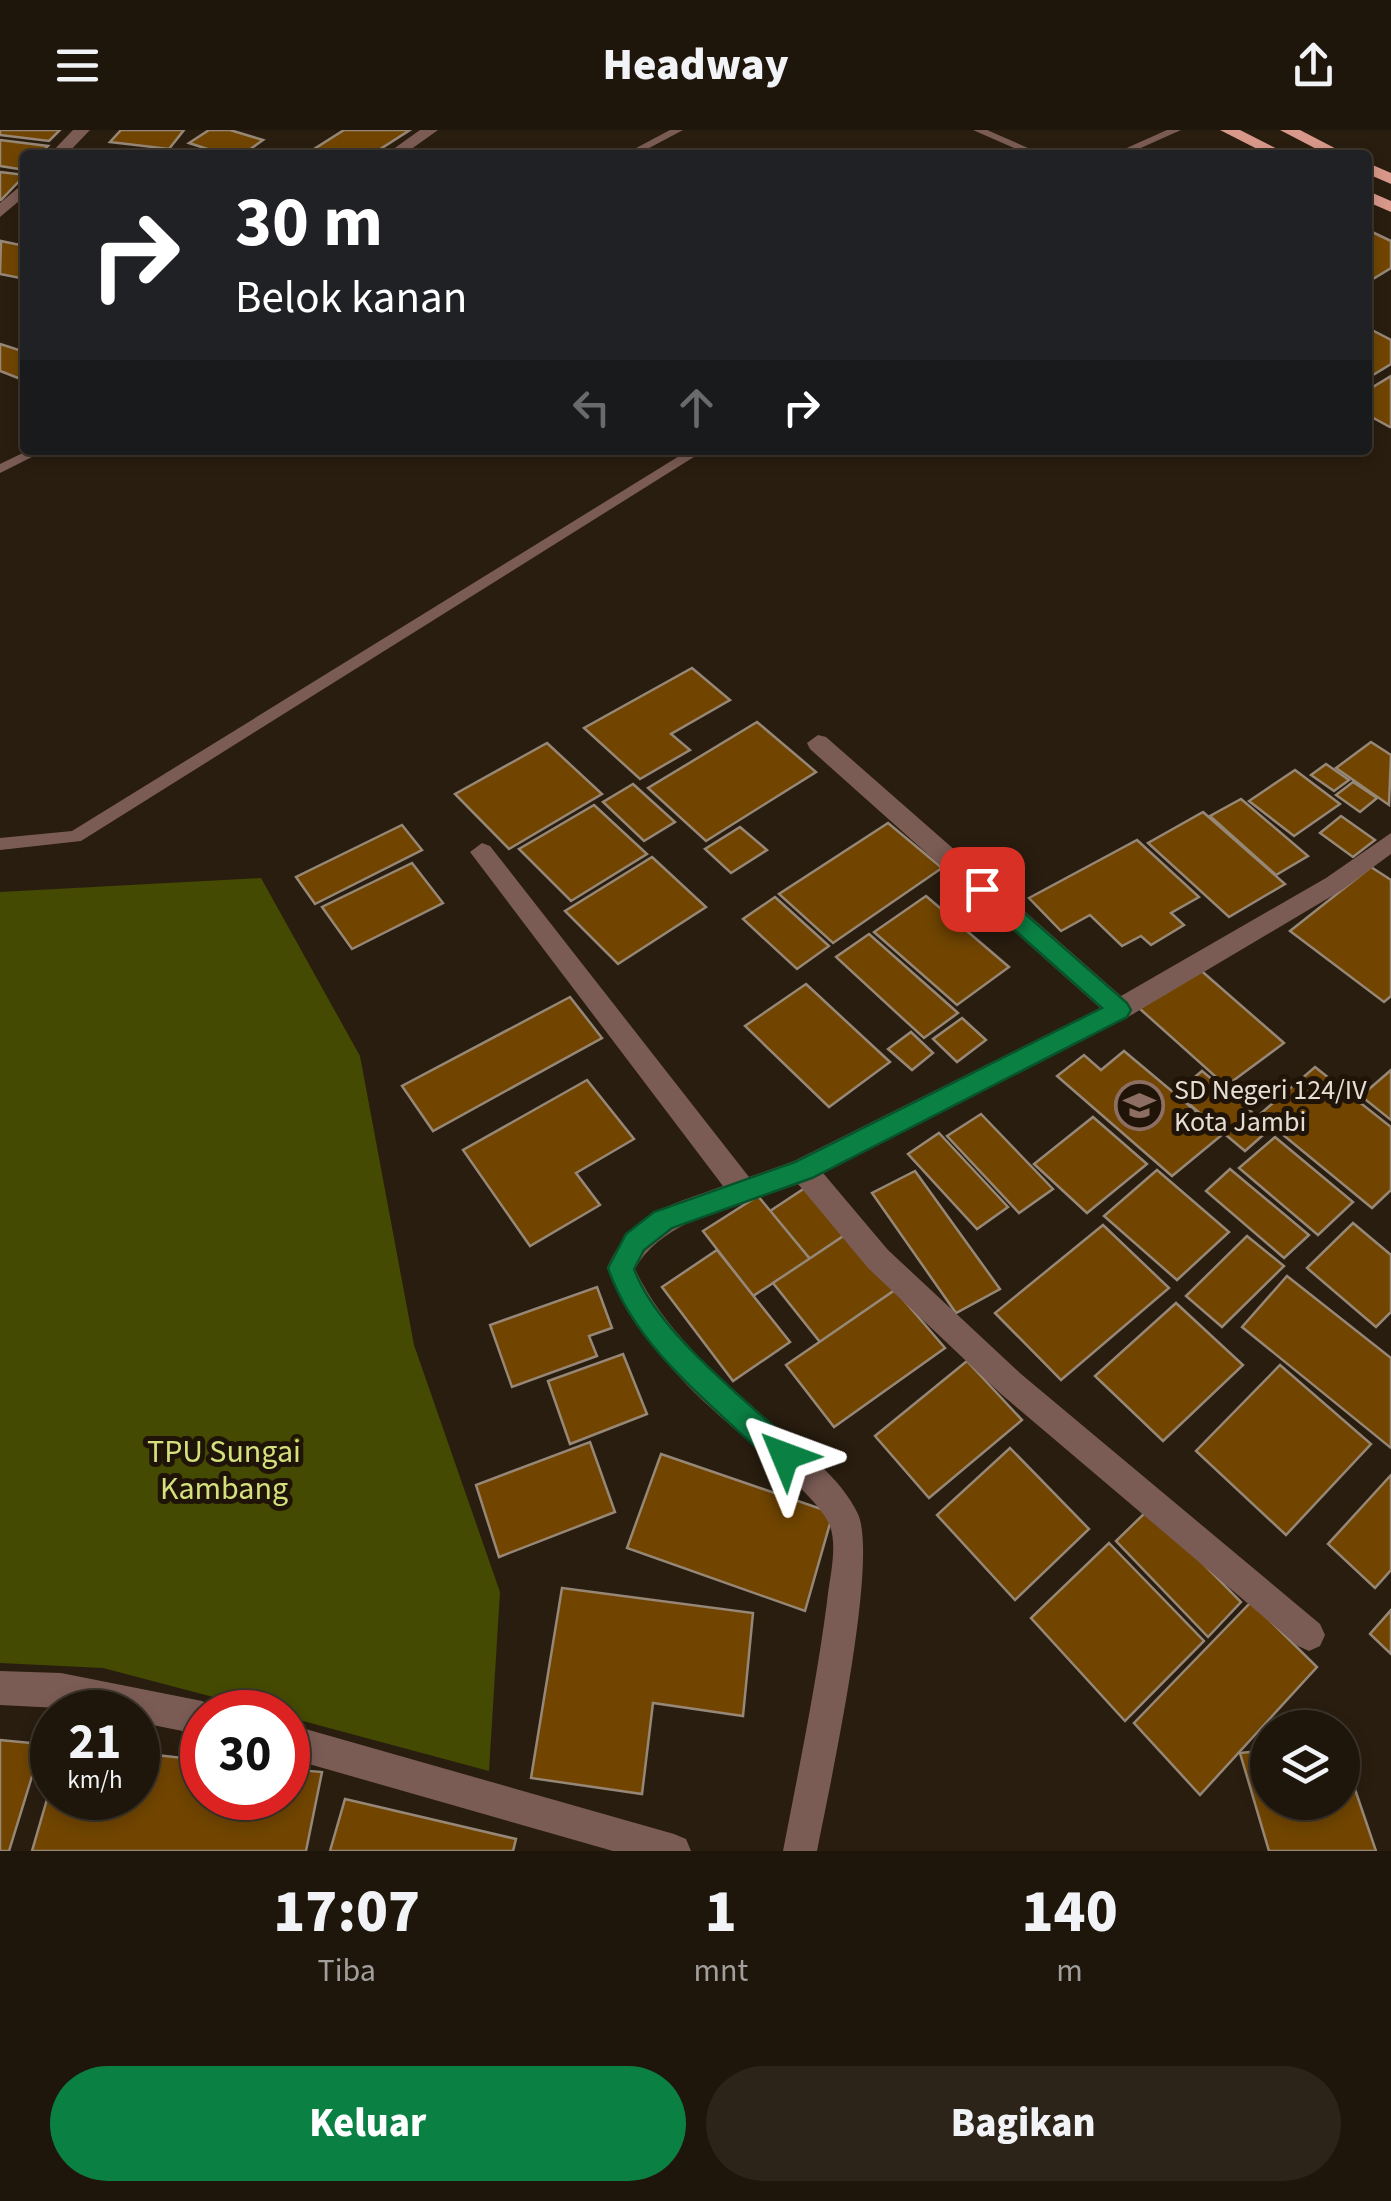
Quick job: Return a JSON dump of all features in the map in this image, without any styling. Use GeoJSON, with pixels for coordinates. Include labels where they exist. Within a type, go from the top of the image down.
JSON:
{"type":"FeatureCollection","features":[{"type":"Feature","properties":{"kind":"main road"},"geometry":{"type":"LineString","coordinates":[[1228,130],[1271,150]]}},
{"type":"Feature","properties":{"kind":"main road"},"geometry":{"type":"LineString","coordinates":[[1288,130],[1330,150]]}},
{"type":"Feature","properties":{"kind":"street"},"geometry":{"type":"LineString","coordinates":[[63,150],[82,130]]}},
{"type":"Feature","properties":{"kind":"street"},"geometry":{"type":"LineString","coordinates":[[401,150],[430,130]]}},
{"type":"Feature","properties":{"kind":"street"},"geometry":{"type":"LineString","coordinates":[[0,212],[20,192]]}},
{"type":"Feature","properties":{"kind":"street"},"geometry":{"type":"LineString","coordinates":[[818,743],[1119,1010]]}},
{"type":"Feature","properties":{"kind":"street"},"geometry":{"type":"LineString","coordinates":[[800,1851],[847,1576],[846,1523],[810,1480],[660,1336],[630,1296],[621,1268],[635,1242],[663,1220],[803,1170],[1119,1010],[1334,884],[1391,842]]}},
{"type":"Feature","properties":{"kind":"street"},"geometry":{"type":"LineString","coordinates":[[482,852],[743,1192]]}},
{"type":"Feature","properties":{"kind":"street"},"geometry":{"type":"LineString","coordinates":[[803,1170],[878,1258],[1011,1384],[1309,1635]]}},
{"type":"Feature","properties":{"kind":"street"},"geometry":{"type":"LineString","coordinates":[[0,1688],[61,1690],[180,1714]]}},
{"type":"Feature","properties":{"kind":"street"},"geometry":{"type":"LineString","coordinates":[[310,1747],[674,1851]]}},
{"type":"Feature","properties":{"kind":"lane"},"geometry":{"type":"LineString","coordinates":[[638,150],[678,130]]}},
{"type":"Feature","properties":{"kind":"lane"},"geometry":{"type":"LineString","coordinates":[[1128,150],[1176,130]]}},
{"type":"Feature","properties":{"kind":"lane"},"geometry":{"type":"LineString","coordinates":[[987,131],[1028,150]]}},
{"type":"Feature","properties":{"kind":"lane"},"geometry":{"type":"LineString","coordinates":[[0,469],[29,455]]}},
{"type":"Feature","properties":{"kind":"lane"},"geometry":{"type":"LineString","coordinates":[[0,844],[75,837],[690,455]]}},
{"type":"Feature","properties":{"kind":"green space","name":"TPU Sungai Kambang"},"geometry":{"type":"Polygon","coordinates":[[[261,878],[360,1056],[414,1345],[500,1592],[489,1771],[310,1723],[310,1690],[186,1690],[103,1668],[0,1663],[0,892],[261,878]]]}},
{"type":"Feature","properties":{"kind":"building"},"geometry":{"type":"Polygon","coordinates":[[[0,130],[60,130],[49,141],[0,135],[0,130]]]}},
{"type":"Feature","properties":{"kind":"building"},"geometry":{"type":"Polygon","coordinates":[[[121,130],[184,130],[169,149],[110,142],[121,130]]]}},
{"type":"Feature","properties":{"kind":"building"},"geometry":{"type":"Polygon","coordinates":[[[209,130],[230,130],[263,140],[249,150],[211,150],[189,143],[209,130]]]}},
{"type":"Feature","properties":{"kind":"building"},"geometry":{"type":"Polygon","coordinates":[[[344,130],[410,130],[379,150],[313,150],[344,130]]]}},
{"type":"Feature","properties":{"kind":"building"},"geometry":{"type":"Polygon","coordinates":[[[0,140],[48,146],[44,150],[20,150],[20,169],[0,166],[0,140]]]}},
{"type":"Feature","properties":{"kind":"building"},"geometry":{"type":"Polygon","coordinates":[[[0,172],[20,174],[20,180],[0,200],[0,172]]]}},
{"type":"Feature","properties":{"kind":"building"},"geometry":{"type":"Polygon","coordinates":[[[1372,232],[1391,241],[1391,268],[1372,280],[1372,232]]]}},
{"type":"Feature","properties":{"kind":"building"},"geometry":{"type":"Polygon","coordinates":[[[1,241],[20,245],[20,278],[0,274],[1,241]]]}},
{"type":"Feature","properties":{"kind":"building"},"geometry":{"type":"Polygon","coordinates":[[[1372,330],[1391,340],[1391,364],[1372,376],[1372,330]]]}},
{"type":"Feature","properties":{"kind":"building"},"geometry":{"type":"Polygon","coordinates":[[[0,344],[20,350],[20,376],[0,371],[0,344]]]}},
{"type":"Feature","properties":{"kind":"building"},"geometry":{"type":"Polygon","coordinates":[[[1391,376],[1391,427],[1372,417],[1372,388],[1391,376]]]}},
{"type":"Feature","properties":{"kind":"building"},"geometry":{"type":"Polygon","coordinates":[[[692,668],[730,700],[671,734],[690,750],[640,779],[584,728],[692,668]]]}},
{"type":"Feature","properties":{"kind":"building"},"geometry":{"type":"Polygon","coordinates":[[[757,722],[816,772],[706,841],[648,788],[757,722]]]}},
{"type":"Feature","properties":{"kind":"building"},"geometry":{"type":"Polygon","coordinates":[[[1371,742],[1391,755],[1389,805],[1336,768],[1371,742]]]}},
{"type":"Feature","properties":{"kind":"building"},"geometry":{"type":"Polygon","coordinates":[[[547,743],[602,794],[509,849],[455,794],[547,743]]]}},
{"type":"Feature","properties":{"kind":"building"},"geometry":{"type":"Polygon","coordinates":[[[1326,764],[1349,780],[1334,791],[1311,775],[1326,764]]]}},
{"type":"Feature","properties":{"kind":"building"},"geometry":{"type":"Polygon","coordinates":[[[1295,770],[1340,804],[1294,836],[1249,801],[1295,770]]]}},
{"type":"Feature","properties":{"kind":"building"},"geometry":{"type":"Polygon","coordinates":[[[1353,782],[1377,798],[1360,812],[1336,795],[1353,782]]]}},
{"type":"Feature","properties":{"kind":"building"},"geometry":{"type":"Polygon","coordinates":[[[633,784],[675,822],[644,841],[603,802],[633,784]]]}},
{"type":"Feature","properties":{"kind":"building"},"geometry":{"type":"Polygon","coordinates":[[[1241,799],[1308,856],[1276,875],[1210,816],[1241,799]]]}},
{"type":"Feature","properties":{"kind":"building"},"geometry":{"type":"Polygon","coordinates":[[[594,805],[647,854],[571,901],[519,849],[594,805]]]}},
{"type":"Feature","properties":{"kind":"building"},"geometry":{"type":"Polygon","coordinates":[[[1203,812],[1285,884],[1229,917],[1148,843],[1203,812]]]}},
{"type":"Feature","properties":{"kind":"building"},"geometry":{"type":"Polygon","coordinates":[[[1341,816],[1375,840],[1353,857],[1320,833],[1341,816]]]}},
{"type":"Feature","properties":{"kind":"building"},"geometry":{"type":"Polygon","coordinates":[[[888,823],[942,868],[833,943],[779,894],[888,823]]]}},
{"type":"Feature","properties":{"kind":"building"},"geometry":{"type":"Polygon","coordinates":[[[402,825],[422,850],[315,904],[296,877],[402,825]]]}},
{"type":"Feature","properties":{"kind":"building"},"geometry":{"type":"Polygon","coordinates":[[[740,827],[767,850],[731,873],[705,849],[740,827]]]}},
{"type":"Feature","properties":{"kind":"building"},"geometry":{"type":"Polygon","coordinates":[[[1137,840],[1199,897],[1171,913],[1184,925],[1151,945],[1141,936],[1122,946],[1090,915],[1061,931],[1029,898],[1137,840]]]}},
{"type":"Feature","properties":{"kind":"building"},"geometry":{"type":"Polygon","coordinates":[[[652,857],[706,907],[618,964],[565,911],[652,857]]]}},
{"type":"Feature","properties":{"kind":"building"},"geometry":{"type":"Polygon","coordinates":[[[412,863],[443,903],[352,949],[322,907],[412,863]]]}},
{"type":"Feature","properties":{"kind":"building"},"geometry":{"type":"Polygon","coordinates":[[[1371,867],[1391,880],[1391,996],[1384,1002],[1290,931],[1371,867]]]}},
{"type":"Feature","properties":{"kind":"building"},"geometry":{"type":"Polygon","coordinates":[[[926,896],[1009,967],[957,1005],[874,932],[926,896]]]}},
{"type":"Feature","properties":{"kind":"building"},"geometry":{"type":"Polygon","coordinates":[[[775,897],[829,946],[797,969],[743,919],[775,897]]]}},
{"type":"Feature","properties":{"kind":"building"},"geometry":{"type":"Polygon","coordinates":[[[869,934],[958,1013],[924,1038],[836,957],[869,934]]]}},
{"type":"Feature","properties":{"kind":"building"},"geometry":{"type":"Polygon","coordinates":[[[1197,967],[1284,1043],[1226,1086],[1139,1008],[1197,967]]]}},
{"type":"Feature","properties":{"kind":"building"},"geometry":{"type":"Polygon","coordinates":[[[806,984],[890,1062],[829,1107],[745,1026],[806,984]]]}},
{"type":"Feature","properties":{"kind":"building"},"geometry":{"type":"Polygon","coordinates":[[[570,997],[602,1038],[433,1131],[402,1086],[570,997]]]}},
{"type":"Feature","properties":{"kind":"building"},"geometry":{"type":"Polygon","coordinates":[[[962,1018],[986,1040],[957,1062],[933,1039],[962,1018]]]}},
{"type":"Feature","properties":{"kind":"building"},"geometry":{"type":"Polygon","coordinates":[[[911,1032],[933,1053],[912,1070],[888,1049],[911,1032]]]}},
{"type":"Feature","properties":{"kind":"building","name":"SD Negeri 124/IV Kota Jambi"},"geometry":{"type":"Polygon","coordinates":[[[1124,1051],[1223,1134],[1172,1176],[1057,1076],[1084,1055],[1101,1070],[1124,1051]]]}},
{"type":"Feature","properties":{"kind":"building"},"geometry":{"type":"Polygon","coordinates":[[[1315,1067],[1391,1127],[1391,1190],[1372,1208],[1259,1115],[1315,1067]]]}},
{"type":"Feature","properties":{"kind":"building"},"geometry":{"type":"Polygon","coordinates":[[[1391,1070],[1391,1120],[1361,1096],[1391,1070]]]}},
{"type":"Feature","properties":{"kind":"building"},"geometry":{"type":"Polygon","coordinates":[[[1202,1071],[1271,1128],[1245,1151],[1176,1093],[1202,1071]]]}},
{"type":"Feature","properties":{"kind":"building"},"geometry":{"type":"Polygon","coordinates":[[[587,1080],[634,1139],[576,1173],[600,1205],[530,1246],[463,1150],[587,1080]]]}},
{"type":"Feature","properties":{"kind":"building"},"geometry":{"type":"Polygon","coordinates":[[[981,1114],[1053,1189],[1019,1213],[947,1136],[981,1114]]]}},
{"type":"Feature","properties":{"kind":"building"},"geometry":{"type":"Polygon","coordinates":[[[1093,1117],[1147,1164],[1087,1213],[1034,1164],[1093,1117]]]}},
{"type":"Feature","properties":{"kind":"building"},"geometry":{"type":"Polygon","coordinates":[[[939,1133],[1008,1207],[977,1229],[908,1154],[939,1133]]]}},
{"type":"Feature","properties":{"kind":"building"},"geometry":{"type":"Polygon","coordinates":[[[1275,1137],[1353,1202],[1318,1235],[1239,1168],[1275,1137]]]}},
{"type":"Feature","properties":{"kind":"building"},"geometry":{"type":"Polygon","coordinates":[[[1230,1169],[1309,1235],[1284,1258],[1206,1191],[1230,1169]]]}},
{"type":"Feature","properties":{"kind":"building"},"geometry":{"type":"Polygon","coordinates":[[[1157,1170],[1229,1232],[1177,1280],[1104,1216],[1157,1170]]]}},
{"type":"Feature","properties":{"kind":"building"},"geometry":{"type":"Polygon","coordinates":[[[915,1171],[1000,1289],[956,1313],[872,1193],[915,1171]]]}},
{"type":"Feature","properties":{"kind":"building"},"geometry":{"type":"Polygon","coordinates":[[[808,1186],[848,1233],[810,1259],[770,1211],[808,1186]]]}},
{"type":"Feature","properties":{"kind":"building"},"geometry":{"type":"Polygon","coordinates":[[[758,1196],[810,1259],[753,1296],[703,1231],[758,1196]]]}},
{"type":"Feature","properties":{"kind":"building"},"geometry":{"type":"Polygon","coordinates":[[[1353,1223],[1391,1255],[1391,1312],[1376,1327],[1307,1268],[1353,1223]]]}},
{"type":"Feature","properties":{"kind":"building"},"geometry":{"type":"Polygon","coordinates":[[[1103,1225],[1169,1288],[1061,1380],[995,1313],[1103,1225]]]}},
{"type":"Feature","properties":{"kind":"building"},"geometry":{"type":"Polygon","coordinates":[[[848,1233],[895,1290],[820,1342],[773,1283],[848,1233]]]}},
{"type":"Feature","properties":{"kind":"building"},"geometry":{"type":"Polygon","coordinates":[[[1247,1236],[1284,1266],[1222,1327],[1186,1296],[1247,1236]]]}},
{"type":"Feature","properties":{"kind":"building"},"geometry":{"type":"Polygon","coordinates":[[[717,1250],[790,1342],[733,1381],[662,1287],[717,1250]]]}},
{"type":"Feature","properties":{"kind":"building"},"geometry":{"type":"Polygon","coordinates":[[[1287,1276],[1391,1358],[1391,1448],[1242,1327],[1287,1276]]]}},
{"type":"Feature","properties":{"kind":"building"},"geometry":{"type":"Polygon","coordinates":[[[597,1287],[612,1328],[589,1336],[597,1356],[512,1387],[490,1325],[597,1287]]]}},
{"type":"Feature","properties":{"kind":"building"},"geometry":{"type":"Polygon","coordinates":[[[895,1290],[945,1348],[834,1427],[786,1365],[895,1290]]]}},
{"type":"Feature","properties":{"kind":"building"},"geometry":{"type":"Polygon","coordinates":[[[1176,1303],[1243,1365],[1163,1441],[1095,1376],[1176,1303]]]}},
{"type":"Feature","properties":{"kind":"building"},"geometry":{"type":"Polygon","coordinates":[[[623,1354],[647,1414],[570,1444],[548,1381],[623,1354]]]}},
{"type":"Feature","properties":{"kind":"building"},"geometry":{"type":"Polygon","coordinates":[[[967,1361],[1022,1420],[929,1498],[875,1436],[967,1361]]]}},
{"type":"Feature","properties":{"kind":"building"},"geometry":{"type":"Polygon","coordinates":[[[1280,1365],[1371,1444],[1286,1535],[1196,1451],[1280,1365]]]}},
{"type":"Feature","properties":{"kind":"building"},"geometry":{"type":"Polygon","coordinates":[[[590,1442],[615,1512],[499,1557],[476,1485],[590,1442]]]}},
{"type":"Feature","properties":{"kind":"building"},"geometry":{"type":"Polygon","coordinates":[[[1010,1448],[1089,1529],[1015,1600],[937,1515],[1010,1448]]]}},
{"type":"Feature","properties":{"kind":"building"},"geometry":{"type":"Polygon","coordinates":[[[661,1454],[833,1513],[805,1611],[627,1548],[661,1454]]]}},
{"type":"Feature","properties":{"kind":"building"},"geometry":{"type":"Polygon","coordinates":[[[1391,1475],[1391,1570],[1375,1588],[1328,1544],[1391,1475]]]}},
{"type":"Feature","properties":{"kind":"building"},"geometry":{"type":"Polygon","coordinates":[[[1149,1509],[1241,1602],[1208,1637],[1116,1541],[1149,1509]]]}},
{"type":"Feature","properties":{"kind":"building"},"geometry":{"type":"Polygon","coordinates":[[[1109,1543],[1204,1641],[1125,1721],[1031,1618],[1109,1543]]]}},
{"type":"Feature","properties":{"kind":"building"},"geometry":{"type":"Polygon","coordinates":[[[562,1588],[753,1613],[743,1716],[653,1703],[642,1794],[531,1778],[562,1588]]]}},
{"type":"Feature","properties":{"kind":"building"},"geometry":{"type":"Polygon","coordinates":[[[1251,1602],[1317,1667],[1278,1710],[1250,1710],[1250,1740],[1200,1795],[1134,1723],[1251,1602]]]}},
{"type":"Feature","properties":{"kind":"building"},"geometry":{"type":"Polygon","coordinates":[[[1391,1610],[1391,1654],[1370,1634],[1391,1610]]]}},
{"type":"Feature","properties":{"kind":"building"},"geometry":{"type":"Polygon","coordinates":[[[0,1740],[30,1743],[30,1783],[9,1851],[0,1851],[0,1740]]]}},
{"type":"Feature","properties":{"kind":"building"},"geometry":{"type":"Polygon","coordinates":[[[1250,1752],[1250,1787],[1240,1753],[1250,1752]]]}},
{"type":"Feature","properties":{"kind":"building"},"geometry":{"type":"Polygon","coordinates":[[[160,1755],[180,1758],[180,1820],[310,1820],[310,1771],[322,1772],[306,1851],[32,1851],[41,1820],[160,1820],[160,1755]]]}},
{"type":"Feature","properties":{"kind":"building"},"geometry":{"type":"Polygon","coordinates":[[[345,1799],[516,1839],[513,1851],[330,1851],[345,1799]]]}},
{"type":"Feature","properties":{"kind":"building"},"geometry":{"type":"Polygon","coordinates":[[[1360,1804],[1376,1851],[1269,1851],[1260,1820],[1360,1820],[1360,1804]]]}},
{"type":"Feature","properties":{"kind":"place","name":"SD Negeri 124/IV Kota Jambi"},"geometry":{"type":"Point","coordinates":[1139,1105]}},
{"type":"Feature","properties":{"kind":"route"},"geometry":{"type":"LineString","coordinates":[[785,1456],[660,1336],[630,1296],[621,1268],[635,1242],[663,1220],[803,1170],[1119,1010],[982,889]]}}]}
